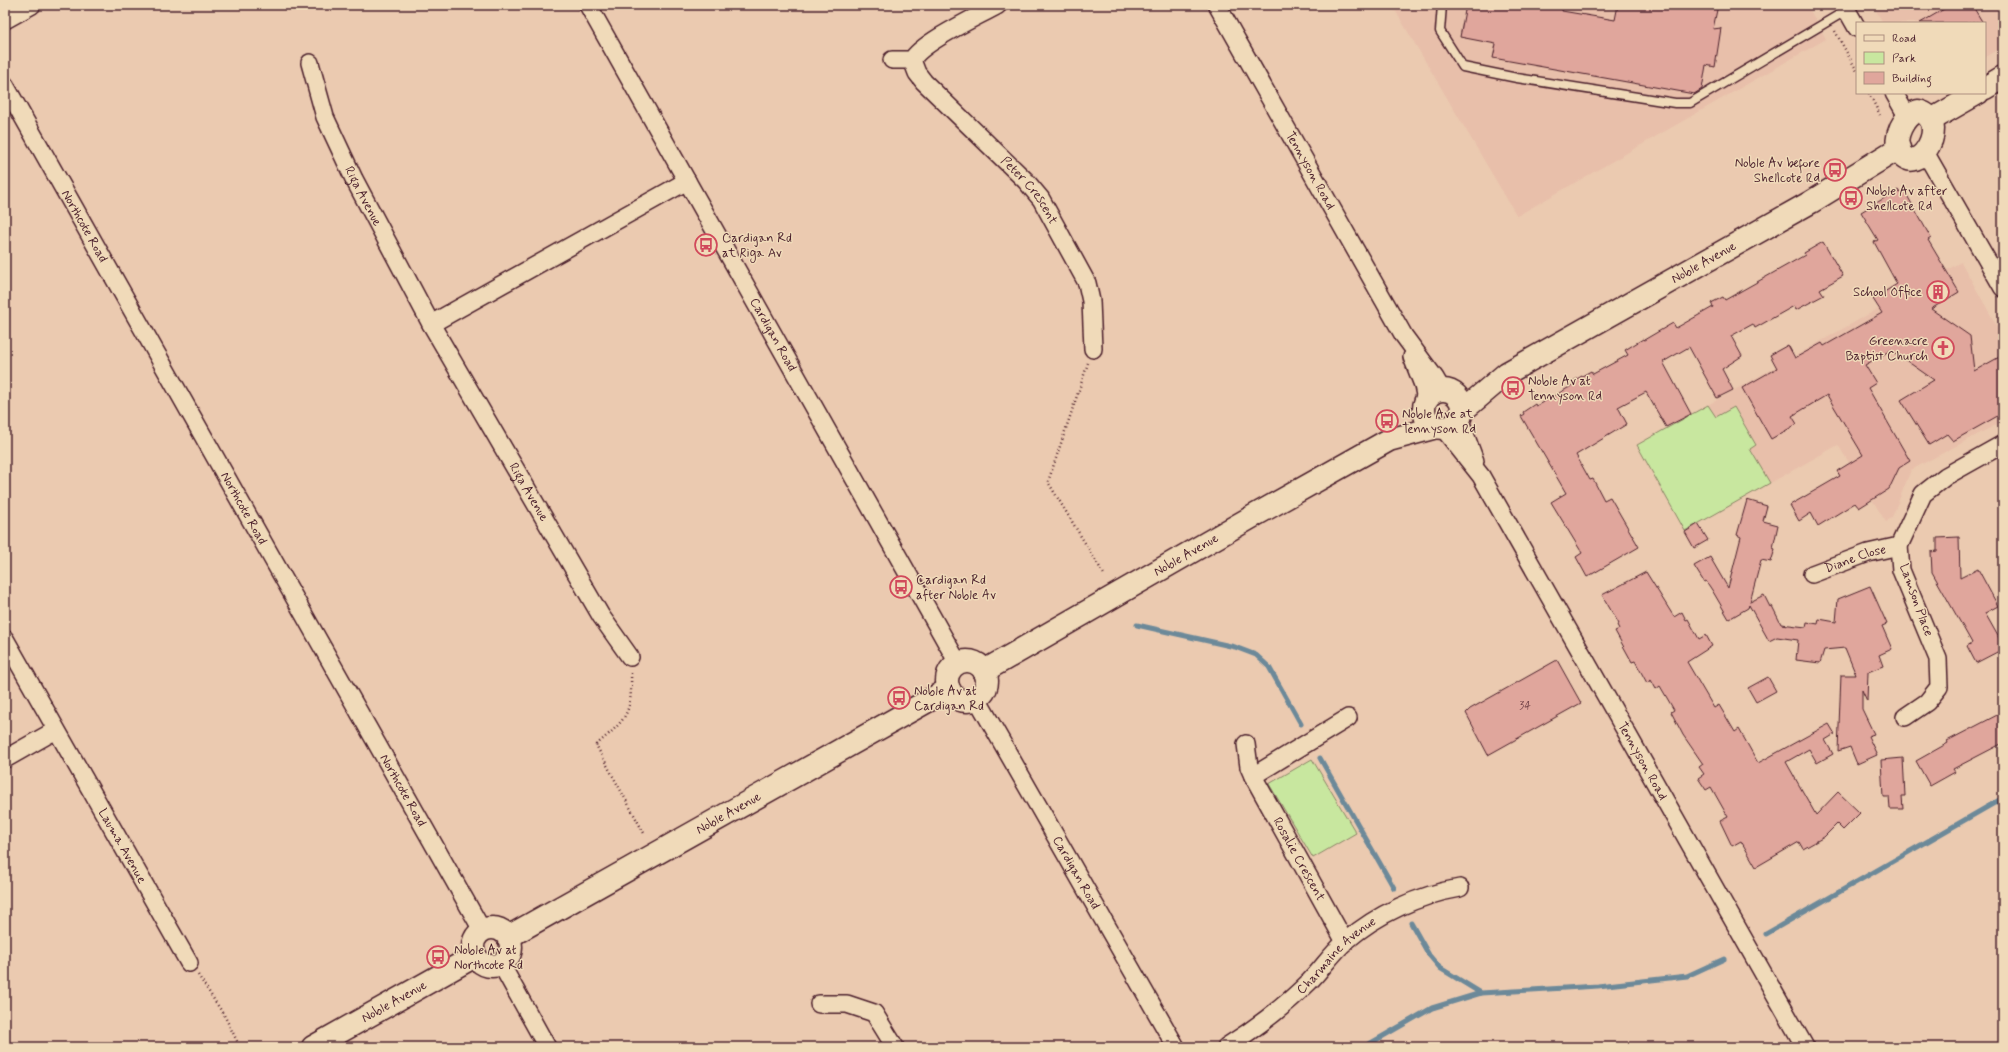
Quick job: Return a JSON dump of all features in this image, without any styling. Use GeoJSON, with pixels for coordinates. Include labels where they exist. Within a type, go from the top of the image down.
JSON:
{"type":"FeatureCollection","features":[{"type":"Feature","properties":{"kind":"street"},"geometry":{"type":"LineString","coordinates":[[5,20],[32,5]]}},
{"type":"Feature","properties":{"kind":"street","name":"Cardigan Road"},"geometry":{"type":"LineString","coordinates":[[588,5],[958,663]]}},
{"type":"Feature","properties":{"kind":"street"},"geometry":{"type":"LineString","coordinates":[[892,60],[912,60],[915,55],[929,44],[998,5]]}},
{"type":"Feature","properties":{"kind":"street","name":"Tennyson Road"},"geometry":{"type":"LineString","coordinates":[[1217,5],[1404,336],[1435,378],[1435,397]]}},
{"type":"Feature","properties":{"kind":"street"},"geometry":{"type":"LineString","coordinates":[[1846,8],[1856,26]]}},
{"type":"Feature","properties":{"kind":"street","name":"Peter Crescent"},"geometry":{"type":"LineString","coordinates":[[912,60],[916,74],[1026,181],[1042,199],[1087,283],[1092,301],[1093,349]]}},
{"type":"Feature","properties":{"kind":"street","name":"Riga Avenue"},"geometry":{"type":"LineString","coordinates":[[310,63],[325,117],[351,172],[431,324],[601,616],[630,657]]}},
{"type":"Feature","properties":{"kind":"street"},"geometry":{"type":"LineString","coordinates":[[1986,87],[2003,77]]}},
{"type":"Feature","properties":{"kind":"street","name":"Northcote Road"},"geometry":{"type":"LineString","coordinates":[[5,85],[384,760],[482,930]]}},
{"type":"Feature","properties":{"kind":"street"},"geometry":{"type":"LineString","coordinates":[[1895,94],[1908,116]]}},
{"type":"Feature","properties":{"kind":"street"},"geometry":{"type":"LineString","coordinates":[[1931,120],[1976,94]]}},
{"type":"Feature","properties":{"kind":"street"},"geometry":{"type":"LineString","coordinates":[[1918,111],[1925,113],[1931,120],[1932,132],[1926,152],[1921,157],[1914,159],[1906,158],[1900,152],[1899,148],[1902,126],[1908,116],[1918,111]]}},
{"type":"Feature","properties":{"kind":"street","name":"Noble Avenue"},"geometry":{"type":"LineString","coordinates":[[984,671],[1389,440],[1450,421],[1507,374],[1811,202],[1899,148]]}},
{"type":"Feature","properties":{"kind":"street"},"geometry":{"type":"LineString","coordinates":[[1926,152],[2003,288]]}},
{"type":"Feature","properties":{"kind":"street"},"geometry":{"type":"LineString","coordinates":[[431,324],[687,181]]}},
{"type":"Feature","properties":{"kind":"street","name":"Noble Avenue"},"geometry":{"type":"LineString","coordinates":[[1389,440],[1435,397],[1507,374]]}},
{"type":"Feature","properties":{"kind":"street"},"geometry":{"type":"LineString","coordinates":[[1435,397],[1458,399],[1450,421],[1426,419],[1435,397]]}},
{"type":"Feature","properties":{"kind":"street","name":"Tennyson Road"},"geometry":{"type":"LineString","coordinates":[[1450,421],[1805,1047]]}},
{"type":"Feature","properties":{"kind":"street","name":"Lamson Place"},"geometry":{"type":"LineString","coordinates":[[1905,717],[1927,702],[1939,687],[1938,659],[1901,570],[1899,546],[1910,519],[1923,494],[1946,476],[2003,444]]}},
{"type":"Feature","properties":{"kind":"street","name":"Diane Close"},"geometry":{"type":"LineString","coordinates":[[1812,574],[1868,553],[1899,546]]}},
{"type":"Feature","properties":{"kind":"street","name":"Lauma Avenue"},"geometry":{"type":"LineString","coordinates":[[5,639],[189,963]]}},
{"type":"Feature","properties":{"kind":"street"},"geometry":{"type":"LineString","coordinates":[[972,662],[984,671],[986,686],[977,699],[970,701],[960,700],[952,695],[948,689],[948,674],[953,666],[958,663],[972,662]]}},
{"type":"Feature","properties":{"kind":"street","name":"Noble Avenue"},"geometry":{"type":"LineString","coordinates":[[508,937],[948,689]]}},
{"type":"Feature","properties":{"kind":"street","name":"Cardigan Road"},"geometry":{"type":"LineString","coordinates":[[977,699],[1176,1047]]}},
{"type":"Feature","properties":{"kind":"street"},"geometry":{"type":"LineString","coordinates":[[1253,776],[1348,718]]}},
{"type":"Feature","properties":{"kind":"street"},"geometry":{"type":"LineString","coordinates":[[5,759],[56,730]]}},
{"type":"Feature","properties":{"kind":"street","name":"Rosalie Crescent"},"geometry":{"type":"LineString","coordinates":[[1246,744],[1249,767],[1253,776],[1345,942]]}},
{"type":"Feature","properties":{"kind":"street","name":"Charmaine Avenue"},"geometry":{"type":"LineString","coordinates":[[1226,1047],[1281,1008],[1310,981],[1345,942],[1369,924],[1409,903],[1439,892],[1460,888]]}},
{"type":"Feature","properties":{"kind":"street"},"geometry":{"type":"LineString","coordinates":[[494,928],[508,937],[511,949],[509,955],[501,964],[489,966],[478,961],[474,956],[473,944],[478,934],[482,930],[494,928]]}},
{"type":"Feature","properties":{"kind":"street","name":"Noble Avenue"},"geometry":{"type":"LineString","coordinates":[[313,1047],[474,956]]}},
{"type":"Feature","properties":{"kind":"street"},"geometry":{"type":"LineString","coordinates":[[501,964],[547,1047]]}},
{"type":"Feature","properties":{"kind":"street"},"geometry":{"type":"LineString","coordinates":[[819,1004],[848,1004],[874,1013],[895,1047]]}},
{"type":"Feature","properties":{"kind":"lane"},"geometry":{"type":"LineString","coordinates":[[1442,5],[1440,31],[1463,68],[1525,80],[1674,103],[1690,103],[1830,20],[1846,8]]}},
{"type":"Feature","properties":{"kind":"path"},"geometry":{"type":"LineString","coordinates":[[1821,5],[1856,69]]}},
{"type":"Feature","properties":{"kind":"path"},"geometry":{"type":"LineString","coordinates":[[1870,94],[1880,115]]}},
{"type":"Feature","properties":{"kind":"path"},"geometry":{"type":"LineString","coordinates":[[1093,349],[1048,482],[1105,576]]}},
{"type":"Feature","properties":{"kind":"path"},"geometry":{"type":"LineString","coordinates":[[630,657],[631,701],[620,725],[596,745],[645,835]]}},
{"type":"Feature","properties":{"kind":"path"},"geometry":{"type":"LineString","coordinates":[[189,963],[224,1015],[240,1047]]}},
{"type":"Feature","properties":{"kind":"shaded area"},"geometry":{"type":"Polygon","coordinates":[[[1392,5],[1807,5],[1826,39],[1517,216],[1392,5]]]}},
{"type":"Feature","properties":{"kind":"shaded area"},"geometry":{"type":"Polygon","coordinates":[[[1873,5],[2003,5],[2003,46],[1986,56],[1986,22],[1882,22],[1873,5]]]}},
{"type":"Feature","properties":{"kind":"shaded area"},"geometry":{"type":"Polygon","coordinates":[[[1961,262],[2003,337],[2003,421],[1911,470],[1892,517],[1886,522],[1838,445],[1685,531],[1637,445],[1961,262]]]}},
{"type":"Feature","properties":{"kind":"green space"},"geometry":{"type":"Polygon","coordinates":[[[1708,405],[1716,417],[1734,407],[1756,445],[1750,449],[1770,483],[1685,531],[1637,445],[1708,405]]]}},
{"type":"Feature","properties":{"kind":"green space"},"geometry":{"type":"Polygon","coordinates":[[[1312,759],[1356,833],[1313,858],[1269,784],[1312,759]]]}},
{"type":"Feature","properties":{"kind":"building"},"geometry":{"type":"Polygon","coordinates":[[[1466,5],[1563,5],[1562,11],[1615,20],[1618,5],[1718,5],[1713,29],[1721,28],[1715,67],[1706,65],[1702,89],[1694,94],[1493,58],[1496,44],[1460,37],[1466,5]]]}},
{"type":"Feature","properties":{"kind":"building"},"geometry":{"type":"Polygon","coordinates":[[[1951,5],[1972,5],[1982,22],[1922,22],[1951,5]]]}},
{"type":"Feature","properties":{"kind":"building"},"geometry":{"type":"Polygon","coordinates":[[[1898,190],[1900,193],[1904,190],[1931,238],[1928,240],[1959,292],[1931,309],[1970,336],[1974,371],[2003,355],[2003,413],[1953,441],[1947,434],[1929,445],[1901,400],[1934,380],[1891,350],[1865,365],[1876,383],[1868,388],[1910,461],[1899,468],[1889,489],[1859,508],[1855,503],[1818,526],[1811,513],[1799,521],[1790,505],[1840,476],[1837,471],[1863,455],[1827,395],[1792,416],[1797,424],[1771,439],[1742,388],[1777,368],[1770,355],[1788,345],[1795,358],[1822,343],[1824,346],[1882,313],[1873,299],[1897,284],[1874,242],[1878,240],[1861,212],[1898,190]]]}},
{"type":"Feature","properties":{"kind":"building"},"geometry":{"type":"Polygon","coordinates":[[[1823,242],[1843,276],[1820,289],[1824,295],[1796,310],[1794,306],[1755,328],[1753,324],[1731,336],[1742,356],[1722,369],[1733,390],[1717,398],[1689,347],[1663,362],[1691,414],[1666,427],[1646,392],[1618,407],[1627,424],[1576,455],[1590,480],[1593,479],[1604,500],[1610,497],[1639,547],[1587,577],[1576,557],[1582,553],[1551,502],[1566,493],[1521,416],[1524,414],[1523,412],[1535,404],[1536,406],[1575,384],[1573,381],[1591,371],[1593,374],[1628,355],[1625,350],[1643,339],[1644,340],[1673,323],[1676,328],[1713,307],[1711,303],[1723,297],[1725,300],[1805,255],[1804,253],[1823,242]]]}},
{"type":"Feature","properties":{"kind":"building"},"geometry":{"type":"Polygon","coordinates":[[[1747,500],[1767,506],[1763,521],[1778,525],[1773,548],[1775,549],[1771,562],[1761,560],[1750,602],[1764,595],[1770,607],[1772,606],[1781,624],[1806,627],[1807,622],[1818,624],[1819,619],[1836,622],[1838,599],[1870,586],[1887,624],[1882,626],[1892,649],[1879,655],[1883,666],[1868,672],[1867,701],[1862,690],[1862,709],[1874,734],[1868,736],[1877,755],[1857,764],[1850,747],[1838,751],[1841,675],[1856,675],[1845,648],[1824,650],[1820,663],[1796,660],[1798,640],[1777,637],[1769,641],[1749,605],[1748,608],[1729,619],[1712,590],[1706,581],[1704,582],[1694,566],[1710,557],[1728,588],[1741,537],[1737,535],[1747,500]]]}},
{"type":"Feature","properties":{"kind":"building"},"geometry":{"type":"Polygon","coordinates":[[[1698,524],[1708,540],[1694,548],[1685,532],[1698,524]]]}},
{"type":"Feature","properties":{"kind":"building"},"geometry":{"type":"Polygon","coordinates":[[[1959,537],[1960,578],[1978,569],[1998,606],[1985,613],[2003,645],[2003,649],[1976,663],[1967,646],[1972,643],[1932,572],[1931,552],[1937,551],[1937,538],[1959,537]]]}},
{"type":"Feature","properties":{"kind":"building"},"geometry":{"type":"Polygon","coordinates":[[[1646,572],[1674,617],[1682,612],[1686,620],[1688,619],[1699,639],[1706,635],[1712,646],[1687,662],[1714,708],[1719,705],[1735,732],[1739,729],[1758,763],[1829,724],[1835,734],[1825,740],[1833,754],[1817,763],[1809,749],[1786,762],[1816,815],[1838,792],[1860,813],[1843,830],[1837,824],[1824,837],[1803,849],[1799,842],[1756,867],[1741,841],[1732,846],[1720,821],[1728,817],[1711,787],[1706,790],[1698,778],[1704,774],[1699,767],[1703,764],[1683,735],[1671,712],[1674,710],[1660,686],[1656,689],[1651,680],[1647,683],[1635,661],[1632,662],[1615,631],[1619,629],[1617,625],[1619,624],[1602,595],[1646,572]]]}},
{"type":"Feature","properties":{"kind":"building"},"geometry":{"type":"Polygon","coordinates":[[[1557,660],[1581,703],[1488,755],[1466,713],[1470,709],[1557,660]]]}},
{"type":"Feature","properties":{"kind":"building"},"geometry":{"type":"Polygon","coordinates":[[[1768,677],[1776,691],[1756,702],[1748,688],[1768,677]]]}},
{"type":"Feature","properties":{"kind":"building"},"geometry":{"type":"Polygon","coordinates":[[[2003,712],[2003,743],[1953,769],[1955,772],[1930,786],[1916,761],[1948,743],[1947,741],[2003,712]]]}},
{"type":"Feature","properties":{"kind":"building"},"geometry":{"type":"Polygon","coordinates":[[[1903,758],[1905,796],[1902,796],[1903,809],[1890,809],[1889,797],[1883,797],[1881,760],[1903,758]]]}},
{"type":"Feature","properties":{"kind":"waterway"},"geometry":{"type":"LineString","coordinates":[[1137,625],[1235,647],[1256,655],[1269,667],[1301,724]]}},
{"type":"Feature","properties":{"kind":"waterway"},"geometry":{"type":"LineString","coordinates":[[1320,758],[1394,888]]}},
{"type":"Feature","properties":{"kind":"waterway"},"geometry":{"type":"LineString","coordinates":[[1766,934],[2003,798]]}},
{"type":"Feature","properties":{"kind":"waterway"},"geometry":{"type":"LineString","coordinates":[[1411,923],[1429,955],[1440,968],[1481,993]]}},
{"type":"Feature","properties":{"kind":"waterway"},"geometry":{"type":"LineString","coordinates":[[1364,1047],[1432,1008],[1481,993],[1598,986],[1687,976],[1724,959]]}},
{"type":"Feature","properties":{"kind":"place","name":"Noble Av before Shellcote Rd"},"geometry":{"type":"Point","coordinates":[1835,170]}},
{"type":"Feature","properties":{"kind":"place","name":"Noble Av after Shellcote Rd"},"geometry":{"type":"Point","coordinates":[1851,198]}},
{"type":"Feature","properties":{"kind":"place","name":"Cardigan Rd at Riga Av"},"geometry":{"type":"Point","coordinates":[706,245]}},
{"type":"Feature","properties":{"kind":"place","name":"School Office"},"geometry":{"type":"Point","coordinates":[1938,292]}},
{"type":"Feature","properties":{"kind":"place","name":"Greenacre Baptist Church"},"geometry":{"type":"Point","coordinates":[1943,348]}},
{"type":"Feature","properties":{"kind":"place","name":"Noble Av at Tennyson Rd"},"geometry":{"type":"Point","coordinates":[1513,388]}},
{"type":"Feature","properties":{"kind":"place","name":"Noble Ave at Tennyson Rd"},"geometry":{"type":"Point","coordinates":[1387,421]}},
{"type":"Feature","properties":{"kind":"place","name":"Cardigan Rd after Noble Av"},"geometry":{"type":"Point","coordinates":[901,587]}},
{"type":"Feature","properties":{"kind":"place","name":"Noble Av at Cardigan Rd"},"geometry":{"type":"Point","coordinates":[899,698]}},
{"type":"Feature","properties":{"kind":"place","name":"Noble Av at Northcote Rd"},"geometry":{"type":"Point","coordinates":[438,957]}}]}
